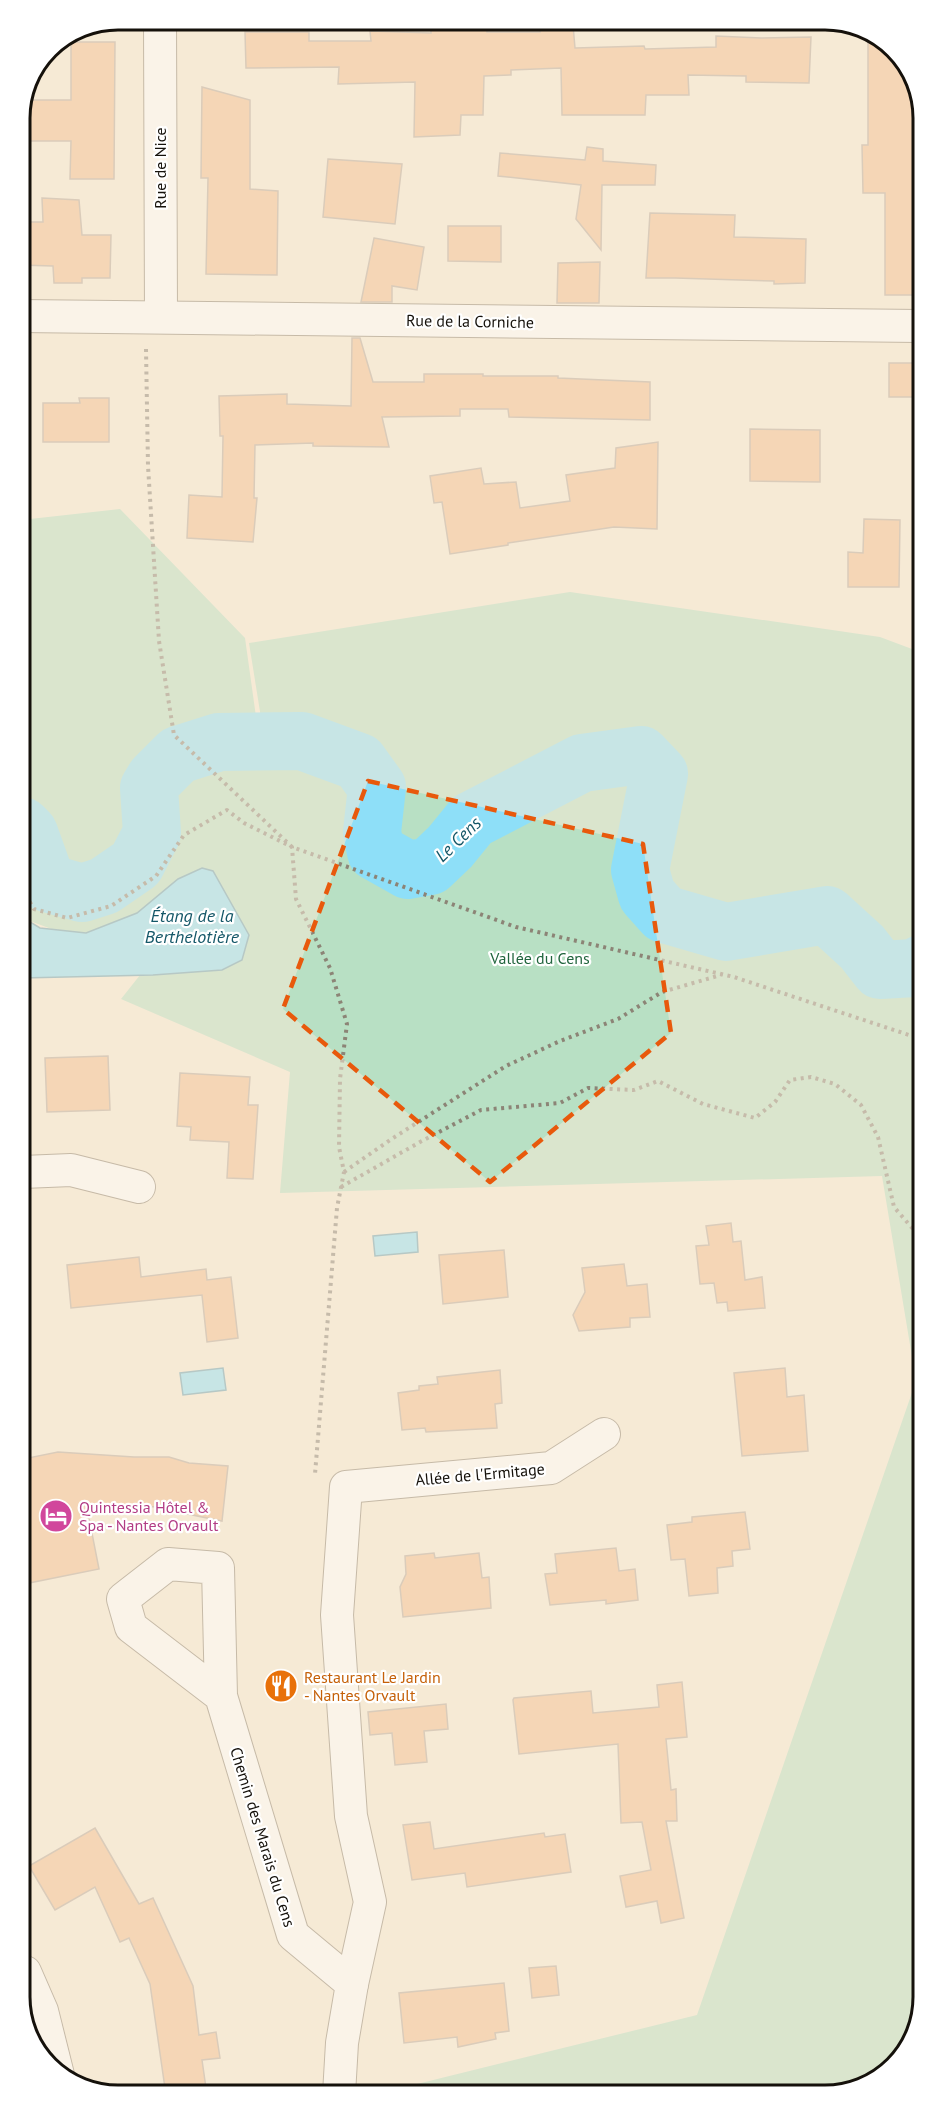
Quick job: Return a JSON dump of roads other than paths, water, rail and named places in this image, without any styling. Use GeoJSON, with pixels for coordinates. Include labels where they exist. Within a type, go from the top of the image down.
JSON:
{"type":"FeatureCollection","features":[{"type":"Feature","properties":{"kind":"street","name":"Rue de Nice"},"geometry":{"type":"LineString","coordinates":[[160,30],[161,317]]}},
{"type":"Feature","properties":{"kind":"street","name":"Rue de la Corniche"},"geometry":{"type":"LineString","coordinates":[[30,316],[913,326]]}},
{"type":"Feature","properties":{"kind":"street"},"geometry":{"type":"LineString","coordinates":[[30,1172],[71,1170],[139,1187]]}},
{"type":"Feature","properties":{"kind":"street","name":"Allée de l'Ermitage"},"geometry":{"type":"LineString","coordinates":[[352,1984],[370,1902],[351,1816],[338,1615],[346,1487],[551,1468],[604,1434]]}},
{"type":"Feature","properties":{"kind":"street","name":"Chemin des Marais du Cens"},"geometry":{"type":"LineString","coordinates":[[221,1696],[292,1935],[352,1984]]}},
{"type":"Feature","properties":{"kind":"street"},"geometry":{"type":"LineString","coordinates":[[30,1983],[42,2011],[54,2056]]}},
{"type":"Feature","properties":{"kind":"street"},"geometry":{"type":"LineString","coordinates":[[340,2085],[342,2043],[352,1984]]}},
{"type":"Feature","properties":{"kind":"water","name":"Étang de la Berthelotière"},"geometry":{"type":"Polygon","coordinates":[[[202,868],[213,871],[249,935],[242,960],[222,970],[153,975],[30,978],[30,922],[40,928],[86,933],[137,913],[178,879],[202,868]]]}},
{"type":"Feature","properties":{"kind":"water"},"geometry":{"type":"Polygon","coordinates":[[[417,1232],[418,1252],[375,1256],[373,1236],[417,1232]]]}},
{"type":"Feature","properties":{"kind":"water"},"geometry":{"type":"Polygon","coordinates":[[[223,1368],[226,1390],[183,1395],[180,1373],[223,1368]]]}},
{"type":"Feature","properties":{"kind":"waterway","name":"Le Cens"},"geometry":{"type":"LineString","coordinates":[[30,836],[47,883],[82,893],[104,886],[136,864],[152,833],[149,788],[155,778],[178,755],[219,742],[302,741],[359,762],[377,787],[372,832],[376,852],[408,870],[430,866],[450,847],[472,820],[582,763],[641,755],[659,774],[640,870],[647,895],[664,914],[726,932],[827,915],[862,947],[880,970],[913,968]]}},
{"type":"Feature","properties":{"kind":"place","name":"Quintessia Hôtel & Spa - Nantes Orvault"},"geometry":{"type":"Point","coordinates":[56,1516]}},
{"type":"Feature","properties":{"kind":"place","name":"Restaurant Le Jardin - Nantes Orvault"},"geometry":{"type":"Point","coordinates":[281,1686]}},
{"type":"Feature","properties":{"kind":"park label","name":"Vallée du Cens"},"geometry":{"type":"Point","coordinates":[540,958]}}]}
